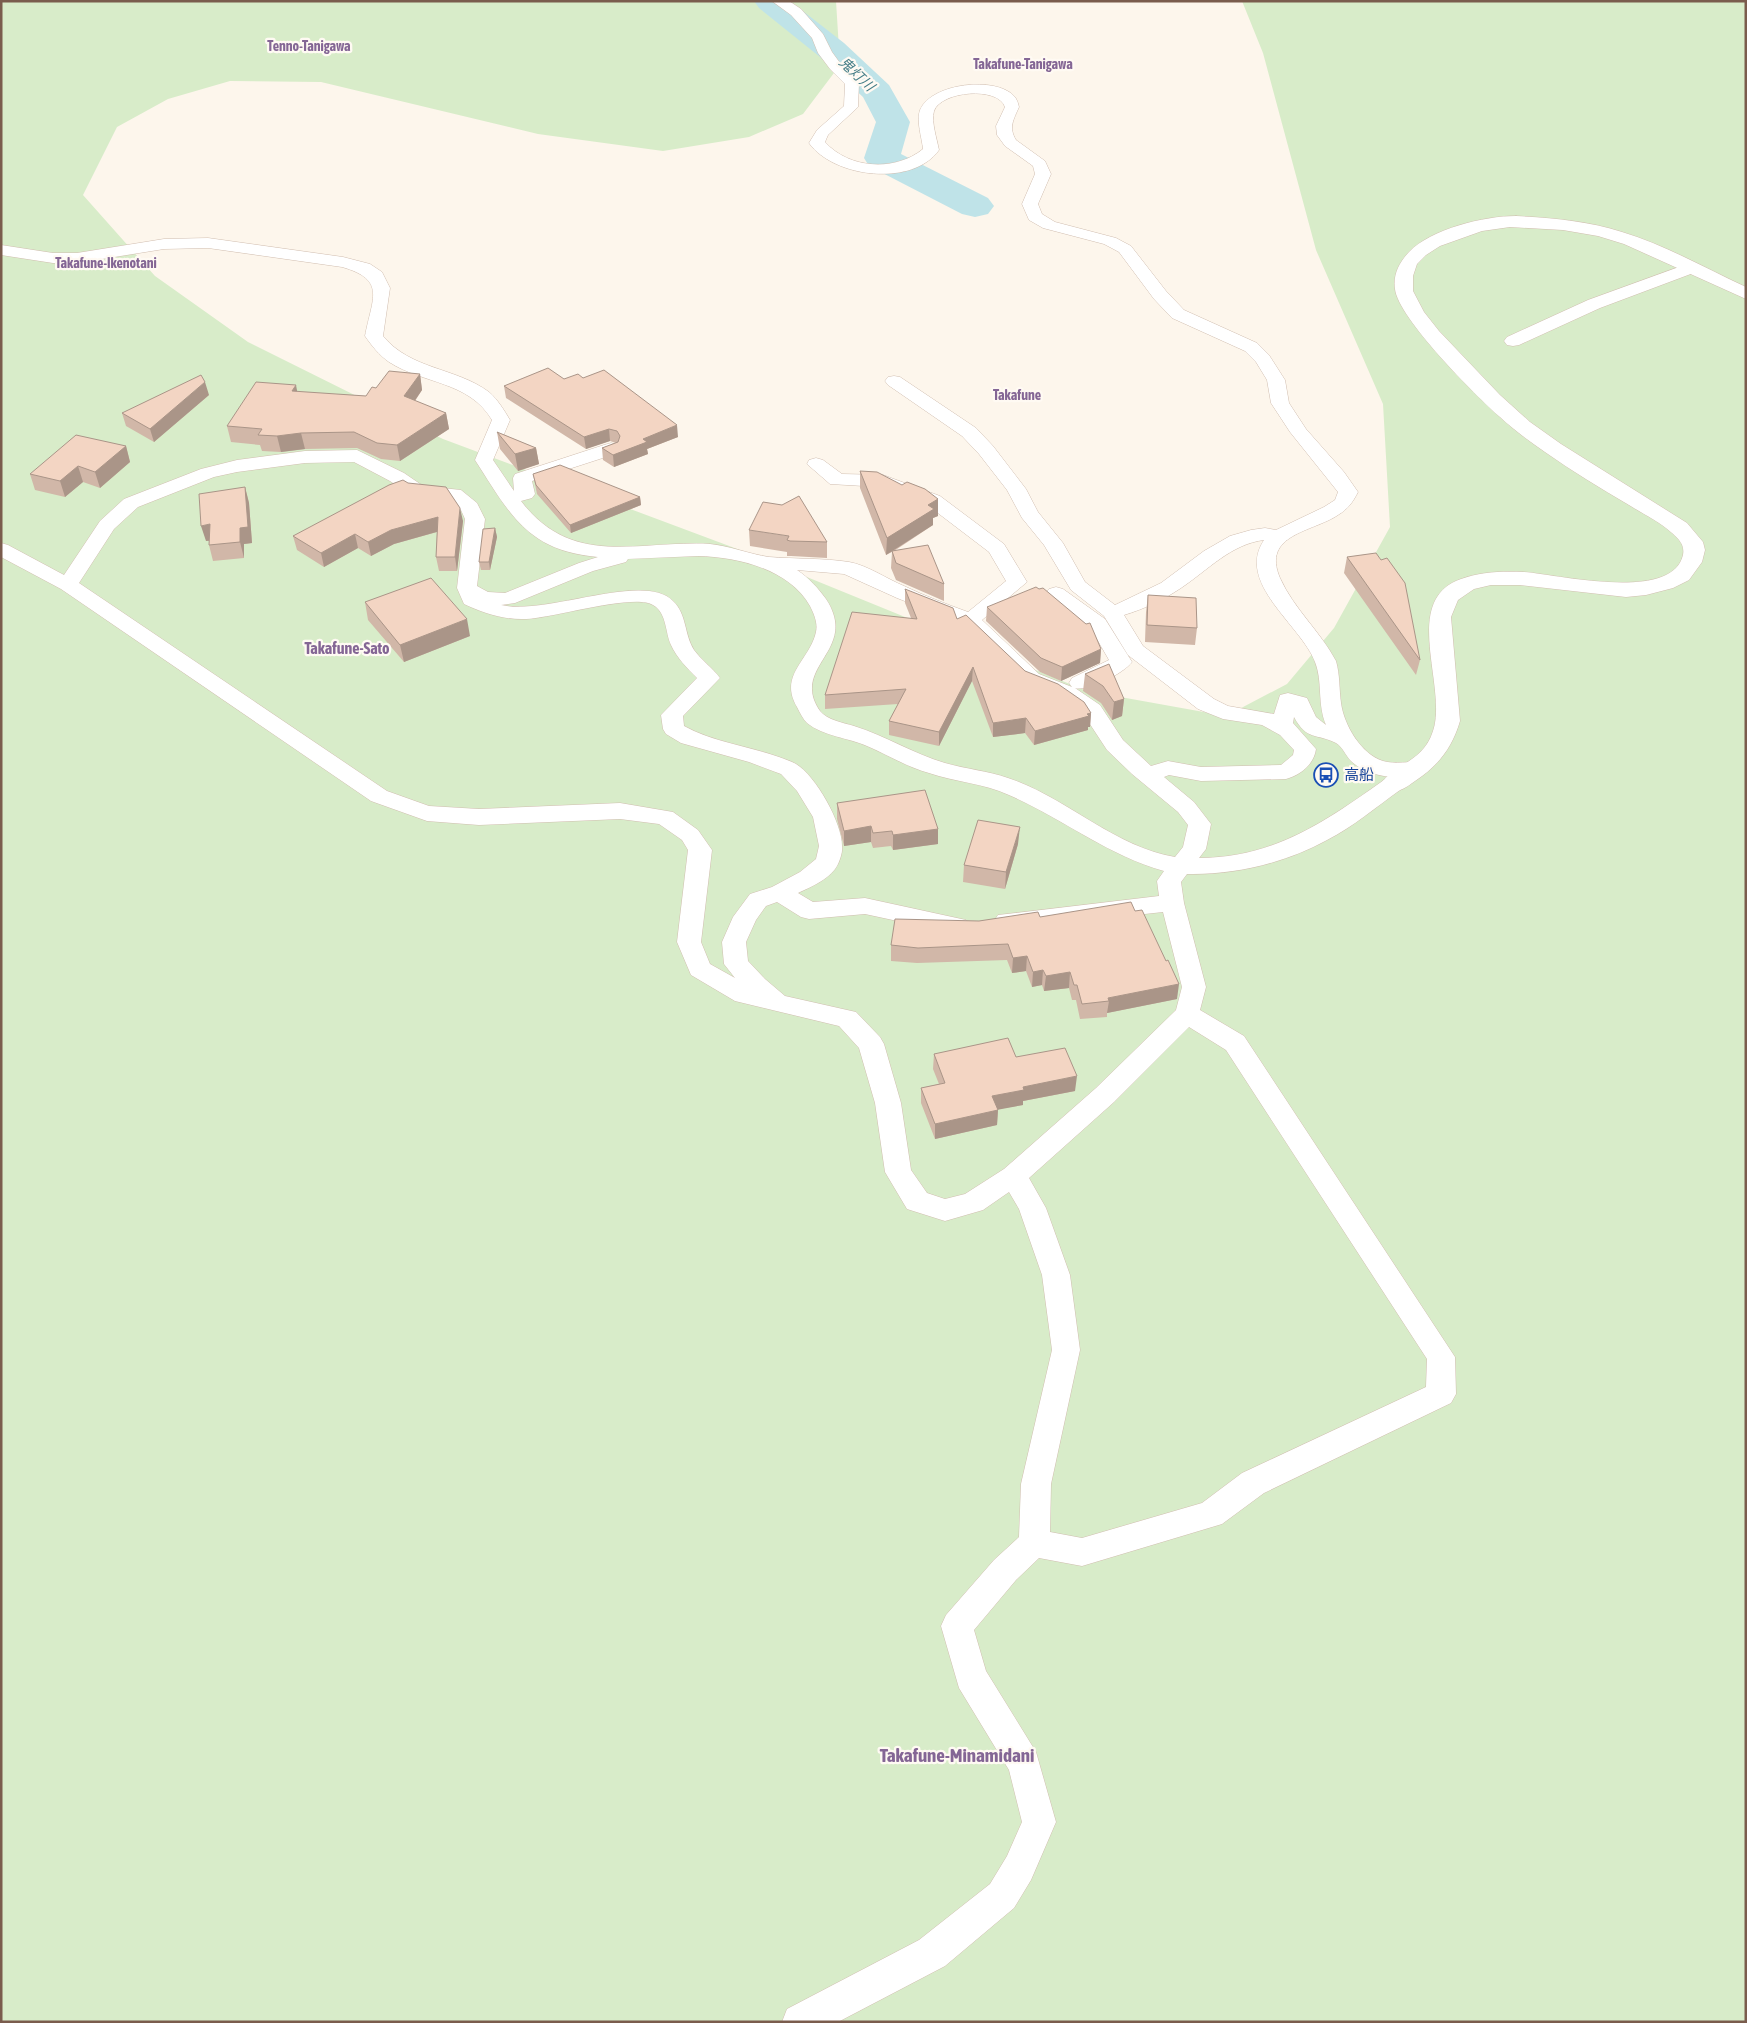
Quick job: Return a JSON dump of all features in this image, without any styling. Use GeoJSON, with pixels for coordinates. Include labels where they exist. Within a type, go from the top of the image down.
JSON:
{"type":"FeatureCollection","features":[{"type":"Feature","properties":{"kind":"street"},"geometry":{"type":"LineString","coordinates":[[779,1],[796,12],[818,38],[825,53],[835,66],[852,83],[851,107],[822,133],[817,143],[823,153],[841,164],[854,167],[891,168],[910,164],[925,158],[931,150],[927,111],[931,103],[957,91],[972,89],[1000,94],[1008,99],[1012,107],[1003,126],[1005,135],[1010,143],[1040,164],[1043,174],[1030,204],[1035,217],[1049,225],[1110,241],[1125,249],[1160,295],[1178,314],[1231,336],[1251,347],[1263,359],[1276,380],[1280,403],[1300,432],[1338,476],[1348,492],[1341,504],[1288,531],[1272,543],[1266,556],[1266,568],[1273,587],[1327,662],[1331,710],[1353,750],[1369,763],[1390,771],[1414,769]]}},
{"type":"Feature","properties":{"kind":"street"},"geometry":{"type":"LineString","coordinates":[[1,250],[53,258],[77,258],[164,244],[208,243],[343,262],[364,268],[376,276],[382,288],[374,336],[383,348],[398,360],[464,385],[497,409],[501,420],[484,460],[532,526],[549,538],[595,552],[702,550],[738,555],[762,562],[790,575],[809,590],[824,614],[827,631],[807,666],[800,687],[804,702],[816,719],[872,740],[939,769],[981,776],[1017,789],[1052,805],[1111,841],[1140,856],[1180,866],[1208,867],[1236,863],[1282,851],[1334,827],[1432,757],[1444,738],[1448,721],[1440,617],[1441,606],[1459,587],[1472,581],[1497,577],[1624,590],[1651,588],[1669,582],[1683,574],[1692,561],[1694,548],[1690,537],[1674,524],[1577,464],[1511,416],[1486,393],[1423,326],[1404,290],[1407,267],[1414,257],[1425,247],[1450,235],[1478,226],[1499,222],[1546,223],[1608,233],[1637,243],[1746,294]]}},
{"type":"Feature","properties":{"kind":"street"},"geometry":{"type":"LineString","coordinates":[[1513,341],[1594,304],[1690,268]]}},
{"type":"Feature","properties":{"kind":"street"},"geometry":{"type":"LineString","coordinates":[[894,381],[969,432],[986,450],[1016,490],[1029,514],[1053,543],[1078,586],[1112,612],[1135,650],[1200,700],[1223,712],[1268,719],[1288,730],[1305,749],[1304,758],[1286,772],[1201,774],[1168,768],[1146,775]]}},
{"type":"Feature","properties":{"kind":"street"},"geometry":{"type":"LineString","coordinates":[[510,498],[525,494],[522,478],[611,449]]}},
{"type":"Feature","properties":{"kind":"street"},"geometry":{"type":"LineString","coordinates":[[68,586],[107,525],[131,503],[189,480],[237,466],[305,456],[357,456],[389,472],[418,492],[454,494],[470,507],[475,519],[467,588],[471,600],[486,609],[515,614],[550,612],[585,603],[637,595],[660,600],[673,612],[680,645],[709,678],[672,715],[674,729],[689,738],[756,757],[789,769],[805,786],[824,817],[831,846],[827,863],[808,878],[780,893],[758,900],[745,917],[734,942],[736,964],[756,985],[781,1003]]}},
{"type":"Feature","properties":{"kind":"street"},"geometry":{"type":"LineString","coordinates":[[816,464],[837,480],[883,481],[933,500],[997,548],[1017,582],[970,620]]}},
{"type":"Feature","properties":{"kind":"street"},"geometry":{"type":"LineString","coordinates":[[1112,612],[1134,606],[1175,584],[1216,551],[1238,540],[1255,533],[1281,536]]}},
{"type":"Feature","properties":{"kind":"street"},"geometry":{"type":"LineString","coordinates":[[1,549],[68,586],[379,796],[427,813],[462,816],[479,817],[620,811],[665,816],[690,835],[700,850],[689,942],[700,969],[744,995],[848,1019],[871,1044],[888,1103],[898,1172],[917,1201],[945,1210],[973,1202],[1014,1176],[1105,1095],[1187,1014],[1194,987],[1172,903],[1169,881],[1194,849],[1200,824],[1186,807],[1146,775],[1115,745],[1092,710],[1062,690],[1032,679],[1009,655],[970,620],[904,594],[848,568],[762,562]]}},
{"type":"Feature","properties":{"kind":"street"},"geometry":{"type":"LineString","coordinates":[[467,588],[483,598],[508,599],[586,567],[643,552]]}},
{"type":"Feature","properties":{"kind":"street"},"geometry":{"type":"LineString","coordinates":[[1056,593],[1098,623],[1121,662],[1093,678],[1062,690]]}},
{"type":"Feature","properties":{"kind":"street"},"geometry":{"type":"LineString","coordinates":[[1281,726],[1288,700],[1299,704],[1304,720],[1319,732],[1346,739]]}},
{"type":"Feature","properties":{"kind":"street"},"geometry":{"type":"LineString","coordinates":[[1369,763],[1375,777],[1385,790]]}},
{"type":"Feature","properties":{"kind":"street"},"geometry":{"type":"LineString","coordinates":[[780,893],[809,912],[865,906],[956,926],[1172,903]]}},
{"type":"Feature","properties":{"kind":"street"},"geometry":{"type":"LineString","coordinates":[[1034,1543],[1082,1552],[1211,1514],[1253,1483],[1441,1394],[1441,1357],[1235,1043],[1187,1014]]}},
{"type":"Feature","properties":{"kind":"street"},"geometry":{"type":"LineString","coordinates":[[800,2022],[932,1953],[1002,1896],[1019,1868],[1039,1822],[1024,1764],[971,1677],[957,1626],[1005,1570],[1034,1543],[1036,1484],[1066,1350],[1056,1275],[1032,1208],[1014,1176]]}},
{"type":"Feature","properties":{"kind":"green space"},"geometry":{"type":"Polygon","coordinates":[[[1,1],[836,1],[840,65],[803,114],[749,137],[663,151],[538,134],[321,82],[230,81],[168,99],[117,127],[83,195],[155,276],[248,342],[443,439],[748,553],[1087,691],[1226,716],[1287,684],[1334,628],[1390,527],[1383,404],[1316,250],[1263,53],[1242,1],[1746,1],[1746,2022],[1,2022],[1,1]]]}},
{"type":"Feature","properties":{"kind":"building"},"geometry":{"type":"Polygon","coordinates":[[[548,368],[564,379],[578,374],[583,378],[604,370],[677,425],[643,439],[647,442],[613,455],[602,448],[618,442],[620,436],[617,431],[609,429],[584,437],[504,386],[548,368]]]}},
{"type":"Feature","properties":{"kind":"building"},"geometry":{"type":"Polygon","coordinates":[[[389,371],[420,374],[404,396],[446,413],[397,445],[377,443],[354,432],[301,433],[277,436],[258,435],[262,429],[227,426],[256,382],[296,385],[292,391],[366,396],[372,387],[376,388],[389,371]]]}},
{"type":"Feature","properties":{"kind":"building"},"geometry":{"type":"Polygon","coordinates":[[[201,375],[205,382],[150,429],[122,413],[201,375]]]}},
{"type":"Feature","properties":{"kind":"building"},"geometry":{"type":"Polygon","coordinates":[[[497,432],[536,448],[515,454],[497,432]]]}},
{"type":"Feature","properties":{"kind":"building"},"geometry":{"type":"Polygon","coordinates":[[[76,435],[126,446],[95,472],[78,466],[60,481],[30,474],[76,435]]]}},
{"type":"Feature","properties":{"kind":"building"},"geometry":{"type":"Polygon","coordinates":[[[560,465],[640,497],[570,525],[536,485],[533,474],[560,465]]]}},
{"type":"Feature","properties":{"kind":"building"},"geometry":{"type":"Polygon","coordinates":[[[860,471],[877,472],[902,485],[907,482],[925,489],[938,499],[928,505],[934,509],[887,538],[860,471]]]}},
{"type":"Feature","properties":{"kind":"building"},"geometry":{"type":"Polygon","coordinates":[[[403,480],[408,483],[446,487],[460,508],[455,557],[436,557],[438,517],[391,530],[368,542],[355,534],[321,553],[293,536],[389,485],[403,480]]]}},
{"type":"Feature","properties":{"kind":"building"},"geometry":{"type":"Polygon","coordinates":[[[245,487],[248,527],[240,528],[240,542],[209,545],[210,524],[201,526],[199,494],[245,487]]]}},
{"type":"Feature","properties":{"kind":"building"},"geometry":{"type":"Polygon","coordinates":[[[799,496],[827,542],[790,541],[787,540],[789,536],[749,530],[763,502],[782,505],[799,496]]]}},
{"type":"Feature","properties":{"kind":"building"},"geometry":{"type":"Polygon","coordinates":[[[495,528],[489,562],[479,562],[483,529],[495,528]]]}},
{"type":"Feature","properties":{"kind":"building"},"geometry":{"type":"Polygon","coordinates":[[[928,545],[944,584],[896,563],[892,551],[928,545]]]}},
{"type":"Feature","properties":{"kind":"building"},"geometry":{"type":"Polygon","coordinates":[[[1376,553],[1381,560],[1387,558],[1405,583],[1420,660],[1347,557],[1376,553]]]}},
{"type":"Feature","properties":{"kind":"building"},"geometry":{"type":"Polygon","coordinates":[[[431,578],[467,619],[400,645],[365,602],[431,578]]]}},
{"type":"Feature","properties":{"kind":"building"},"geometry":{"type":"Polygon","coordinates":[[[1036,587],[1039,589],[1043,588],[1086,624],[1090,623],[1101,649],[1062,667],[1041,658],[987,607],[1036,587]]]}},
{"type":"Feature","properties":{"kind":"building"},"geometry":{"type":"Polygon","coordinates":[[[905,589],[953,608],[957,619],[966,615],[1025,671],[1058,684],[1084,702],[1091,713],[1087,714],[1089,716],[1035,731],[1026,718],[993,723],[973,667],[939,732],[889,721],[906,689],[825,695],[852,612],[917,619],[905,589]]]}},
{"type":"Feature","properties":{"kind":"building"},"geometry":{"type":"Polygon","coordinates":[[[1148,595],[1196,598],[1197,628],[1147,625],[1148,595]]]}},
{"type":"Feature","properties":{"kind":"building"},"geometry":{"type":"Polygon","coordinates":[[[1109,664],[1124,699],[1114,702],[1103,686],[1085,674],[1109,664]]]}},
{"type":"Feature","properties":{"kind":"building"},"geometry":{"type":"Polygon","coordinates":[[[925,790],[938,829],[893,835],[892,831],[873,833],[871,826],[844,831],[837,803],[925,790]]]}},
{"type":"Feature","properties":{"kind":"building"},"geometry":{"type":"Polygon","coordinates":[[[978,820],[1020,827],[1006,872],[964,865],[978,820]]]}},
{"type":"Feature","properties":{"kind":"building"},"geometry":{"type":"Polygon","coordinates":[[[1131,902],[1135,911],[1142,910],[1179,984],[1108,998],[1109,1001],[1082,1004],[1077,985],[1074,985],[1070,972],[1046,976],[1043,970],[1033,972],[1027,956],[1013,958],[1008,944],[918,948],[891,945],[895,919],[979,921],[1038,912],[1040,917],[1131,902]]]}},
{"type":"Feature","properties":{"kind":"building"},"geometry":{"type":"Polygon","coordinates":[[[1008,1038],[1016,1057],[1065,1048],[1077,1076],[1023,1087],[1024,1090],[992,1096],[998,1110],[935,1124],[921,1088],[945,1083],[934,1054],[1008,1038]]]}},
{"type":"Feature","properties":{"kind":"waterway","name":"鬼灯川"},"geometry":{"type":"LineString","coordinates":[[770,1],[832,50],[877,92],[893,122],[882,158],[975,206]]}},
{"type":"Feature","properties":{"kind":"place","name":"高船"},"geometry":{"type":"Point","coordinates":[1326,775]}},
{"type":"Feature","properties":{"kind":"district","name":"Tenno-Tanigawa"},"geometry":{"type":"Point","coordinates":[309,46]}},
{"type":"Feature","properties":{"kind":"district","name":"Takafune-Tanigawa"},"geometry":{"type":"Point","coordinates":[1023,64]}},
{"type":"Feature","properties":{"kind":"district","name":"Takafune-Ikenotani"},"geometry":{"type":"Point","coordinates":[106,263]}},
{"type":"Feature","properties":{"kind":"district","name":"Takafune"},"geometry":{"type":"Point","coordinates":[1017,395]}},
{"type":"Feature","properties":{"kind":"district","name":"Takafune-Sato"},"geometry":{"type":"Point","coordinates":[347,648]}},
{"type":"Feature","properties":{"kind":"district","name":"Takafune-Minamidani"},"geometry":{"type":"Point","coordinates":[957,1755]}}]}
